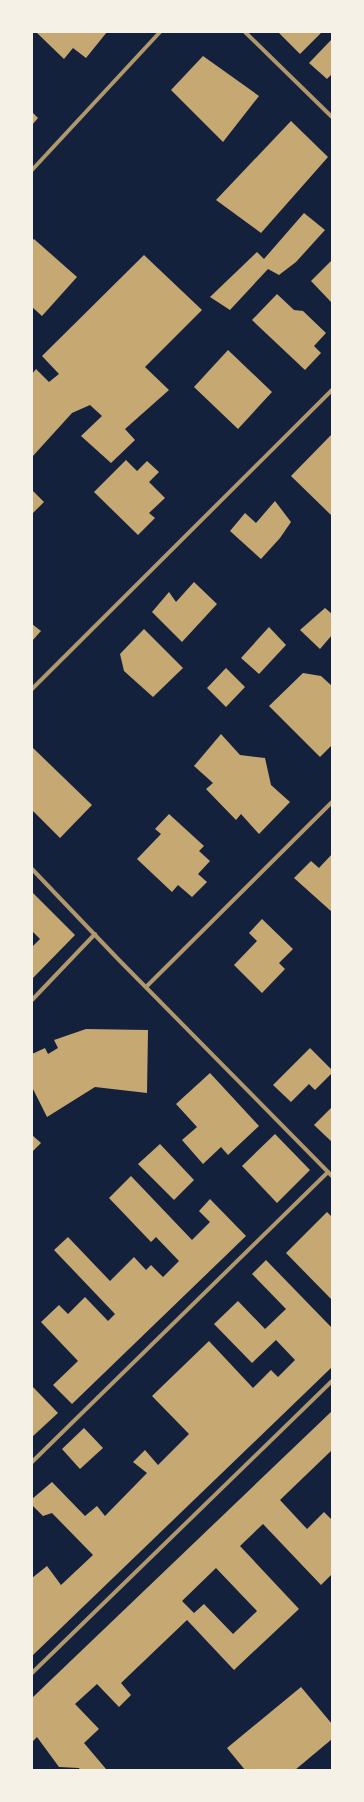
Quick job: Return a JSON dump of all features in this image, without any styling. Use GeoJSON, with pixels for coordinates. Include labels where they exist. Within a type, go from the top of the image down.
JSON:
{"type":"FeatureCollection","features":[{"type":"Feature","properties":{"kind":"street"},"geometry":{"type":"LineString","coordinates":[[32,170],[160,32]]}},
{"type":"Feature","properties":{"kind":"street"},"geometry":{"type":"LineString","coordinates":[[245,32],[332,117]]}},
{"type":"Feature","properties":{"kind":"street"},"geometry":{"type":"LineString","coordinates":[[32,689],[332,390]]}},
{"type":"Feature","properties":{"kind":"street"},"geometry":{"type":"LineString","coordinates":[[146,987],[332,802]]}},
{"type":"Feature","properties":{"kind":"street"},"geometry":{"type":"LineString","coordinates":[[32,869],[332,1176]]}},
{"type":"Feature","properties":{"kind":"street"},"geometry":{"type":"LineString","coordinates":[[32,1000],[95,934]]}},
{"type":"Feature","properties":{"kind":"street"},"geometry":{"type":"LineString","coordinates":[[32,1462],[328,1172]]}},
{"type":"Feature","properties":{"kind":"street"},"geometry":{"type":"LineString","coordinates":[[32,1673],[332,1381]]}},
{"type":"Feature","properties":{"kind":"building"},"geometry":{"type":"Polygon","coordinates":[[[36,32],[107,32],[86,58],[73,48],[64,59],[36,32]]]}},
{"type":"Feature","properties":{"kind":"building"},"geometry":{"type":"Polygon","coordinates":[[[278,32],[322,32],[300,54],[278,32]]]}},
{"type":"Feature","properties":{"kind":"building"},"geometry":{"type":"Polygon","coordinates":[[[332,39],[332,74],[327,79],[309,63],[332,39]]]}},
{"type":"Feature","properties":{"kind":"building"},"geometry":{"type":"Polygon","coordinates":[[[203,56],[259,96],[223,142],[171,90],[203,56]]]}},
{"type":"Feature","properties":{"kind":"building"},"geometry":{"type":"Polygon","coordinates":[[[32,112],[38,118],[32,125],[32,112]]]}},
{"type":"Feature","properties":{"kind":"building"},"geometry":{"type":"Polygon","coordinates":[[[291,121],[328,157],[261,233],[216,200],[291,121]]]}},
{"type":"Feature","properties":{"kind":"building"},"geometry":{"type":"Polygon","coordinates":[[[304,213],[325,230],[296,262],[279,275],[268,269],[230,310],[210,297],[257,252],[264,259],[304,213]]]}},
{"type":"Feature","properties":{"kind":"building"},"geometry":{"type":"Polygon","coordinates":[[[34,239],[77,277],[42,316],[32,307],[32,241],[34,239]]]}},
{"type":"Feature","properties":{"kind":"building"},"geometry":{"type":"Polygon","coordinates":[[[144,255],[202,310],[145,367],[169,390],[125,429],[135,440],[111,463],[81,436],[102,416],[90,405],[72,413],[32,457],[32,374],[36,369],[49,382],[59,374],[42,356],[144,255]]]}},
{"type":"Feature","properties":{"kind":"building"},"geometry":{"type":"Polygon","coordinates":[[[332,260],[332,303],[311,281],[332,260]]]}},
{"type":"Feature","properties":{"kind":"building"},"geometry":{"type":"Polygon","coordinates":[[[277,294],[294,310],[303,311],[326,333],[314,346],[321,353],[305,370],[252,320],[277,294]]]}},
{"type":"Feature","properties":{"kind":"building"},"geometry":{"type":"Polygon","coordinates":[[[228,350],[272,392],[238,429],[194,387],[228,350]]]}},
{"type":"Feature","properties":{"kind":"building"},"geometry":{"type":"Polygon","coordinates":[[[332,434],[332,514],[331,515],[291,476],[332,434]]]}},
{"type":"Feature","properties":{"kind":"building"},"geometry":{"type":"Polygon","coordinates":[[[126,460],[137,471],[147,461],[159,472],[149,482],[165,498],[149,513],[155,518],[138,535],[94,492],[126,460]]]}},
{"type":"Feature","properties":{"kind":"building"},"geometry":{"type":"Polygon","coordinates":[[[32,490],[44,502],[32,514],[32,490]]]}},
{"type":"Feature","properties":{"kind":"building"},"geometry":{"type":"Polygon","coordinates":[[[275,501],[291,522],[280,538],[261,559],[230,531],[245,513],[256,523],[275,501]]]}},
{"type":"Feature","properties":{"kind":"building"},"geometry":{"type":"Polygon","coordinates":[[[194,582],[217,604],[182,642],[152,612],[169,592],[176,602],[194,582]]]}},
{"type":"Feature","properties":{"kind":"building"},"geometry":{"type":"Polygon","coordinates":[[[325,608],[332,614],[332,635],[320,649],[300,630],[325,608]]]}},
{"type":"Feature","properties":{"kind":"building"},"geometry":{"type":"Polygon","coordinates":[[[32,624],[41,631],[32,641],[32,624]]]}},
{"type":"Feature","properties":{"kind":"building"},"geometry":{"type":"Polygon","coordinates":[[[269,627],[286,645],[259,674],[241,658],[269,627]]]}},
{"type":"Feature","properties":{"kind":"building"},"geometry":{"type":"Polygon","coordinates":[[[144,629],[183,668],[153,697],[124,671],[120,654],[144,629]]]}},
{"type":"Feature","properties":{"kind":"building"},"geometry":{"type":"Polygon","coordinates":[[[226,668],[245,687],[226,707],[207,688],[226,668]]]}},
{"type":"Feature","properties":{"kind":"building"},"geometry":{"type":"Polygon","coordinates":[[[303,673],[321,676],[332,686],[332,745],[320,757],[269,706],[303,673]]]}},
{"type":"Feature","properties":{"kind":"building"},"geometry":{"type":"Polygon","coordinates":[[[221,734],[240,755],[265,758],[271,785],[290,802],[259,834],[241,814],[236,820],[206,789],[213,783],[194,766],[221,734]]]}},
{"type":"Feature","properties":{"kind":"building"},"geometry":{"type":"Polygon","coordinates":[[[32,747],[92,805],[60,838],[32,810],[32,747]]]}},
{"type":"Feature","properties":{"kind":"building"},"geometry":{"type":"Polygon","coordinates":[[[169,814],[204,846],[199,851],[210,861],[198,874],[207,882],[192,897],[178,885],[172,892],[137,859],[161,834],[155,829],[169,814]]]}},
{"type":"Feature","properties":{"kind":"building"},"geometry":{"type":"Polygon","coordinates":[[[332,854],[332,912],[294,878],[311,861],[319,868],[332,854]]]}},
{"type":"Feature","properties":{"kind":"building"},"geometry":{"type":"Polygon","coordinates":[[[32,892],[75,935],[32,979],[32,947],[40,939],[32,931],[32,892]]]}},
{"type":"Feature","properties":{"kind":"building"},"geometry":{"type":"Polygon","coordinates":[[[262,919],[293,949],[279,963],[285,969],[262,993],[234,965],[257,941],[249,933],[262,919]]]}},
{"type":"Feature","properties":{"kind":"building"},"geometry":{"type":"Polygon","coordinates":[[[86,1029],[148,1030],[147,1093],[95,1087],[47,1117],[32,1087],[32,1054],[45,1048],[48,1054],[58,1048],[54,1040],[86,1029]]]}},
{"type":"Feature","properties":{"kind":"building"},"geometry":{"type":"Polygon","coordinates":[[[310,1048],[332,1070],[332,1073],[315,1090],[309,1084],[291,1102],[273,1085],[310,1048]]]}},
{"type":"Feature","properties":{"kind":"building"},"geometry":{"type":"Polygon","coordinates":[[[210,1073],[259,1126],[228,1155],[221,1147],[203,1164],[182,1140],[197,1127],[176,1104],[210,1073]]]}},
{"type":"Feature","properties":{"kind":"building"},"geometry":{"type":"Polygon","coordinates":[[[332,1107],[332,1142],[314,1125],[332,1107]]]}},
{"type":"Feature","properties":{"kind":"building"},"geometry":{"type":"Polygon","coordinates":[[[275,1134],[310,1170],[277,1203],[242,1166],[275,1134]]]}},
{"type":"Feature","properties":{"kind":"building"},"geometry":{"type":"Polygon","coordinates":[[[32,1135],[41,1143],[32,1152],[32,1135]]]}},
{"type":"Feature","properties":{"kind":"building"},"geometry":{"type":"Polygon","coordinates":[[[160,1144],[194,1180],[174,1200],[138,1164],[160,1144]]]}},
{"type":"Feature","properties":{"kind":"building"},"geometry":{"type":"Polygon","coordinates":[[[131,1176],[192,1240],[210,1222],[199,1211],[210,1199],[246,1236],[72,1404],[53,1385],[78,1361],[41,1322],[59,1305],[68,1314],[85,1297],[108,1321],[115,1314],[54,1250],[68,1237],[110,1281],[134,1257],[146,1270],[151,1265],[163,1277],[179,1261],[156,1237],[151,1242],[109,1198],[131,1176]]]}},
{"type":"Feature","properties":{"kind":"building"},"geometry":{"type":"Polygon","coordinates":[[[327,1212],[332,1217],[332,1300],[286,1253],[327,1212]]]}},
{"type":"Feature","properties":{"kind":"building"},"geometry":{"type":"Polygon","coordinates":[[[266,1260],[332,1328],[332,1367],[32,1656],[32,1578],[47,1566],[61,1585],[93,1555],[52,1513],[43,1516],[32,1505],[32,1499],[52,1482],[85,1516],[97,1506],[105,1516],[147,1473],[133,1462],[145,1450],[158,1465],[189,1434],[152,1396],[209,1341],[253,1388],[271,1370],[278,1377],[295,1360],[276,1340],[252,1363],[214,1324],[238,1301],[265,1329],[286,1309],[252,1274],[266,1260]]]}},
{"type":"Feature","properties":{"kind":"building"},"geometry":{"type":"Polygon","coordinates":[[[32,1386],[58,1413],[32,1437],[32,1386]]]}},
{"type":"Feature","properties":{"kind":"building"},"geometry":{"type":"Polygon","coordinates":[[[332,1411],[332,1450],[280,1500],[307,1529],[324,1512],[332,1520],[332,1574],[321,1585],[263,1524],[240,1546],[299,1609],[234,1670],[187,1620],[121,1683],[131,1695],[119,1707],[97,1684],[75,1704],[99,1729],[84,1743],[106,1769],[80,1770],[79,1768],[59,1767],[37,1737],[32,1742],[32,1698],[332,1411]],[[216,1568],[182,1601],[194,1613],[204,1604],[233,1634],[257,1611],[216,1568]]]}},
{"type":"Feature","properties":{"kind":"building"},"geometry":{"type":"Polygon","coordinates":[[[84,1428],[103,1448],[80,1469],[62,1449],[84,1428]]]}},
{"type":"Feature","properties":{"kind":"building"},"geometry":{"type":"Polygon","coordinates":[[[301,1687],[332,1724],[332,1739],[295,1770],[245,1770],[227,1748],[301,1687]]]}}]}
